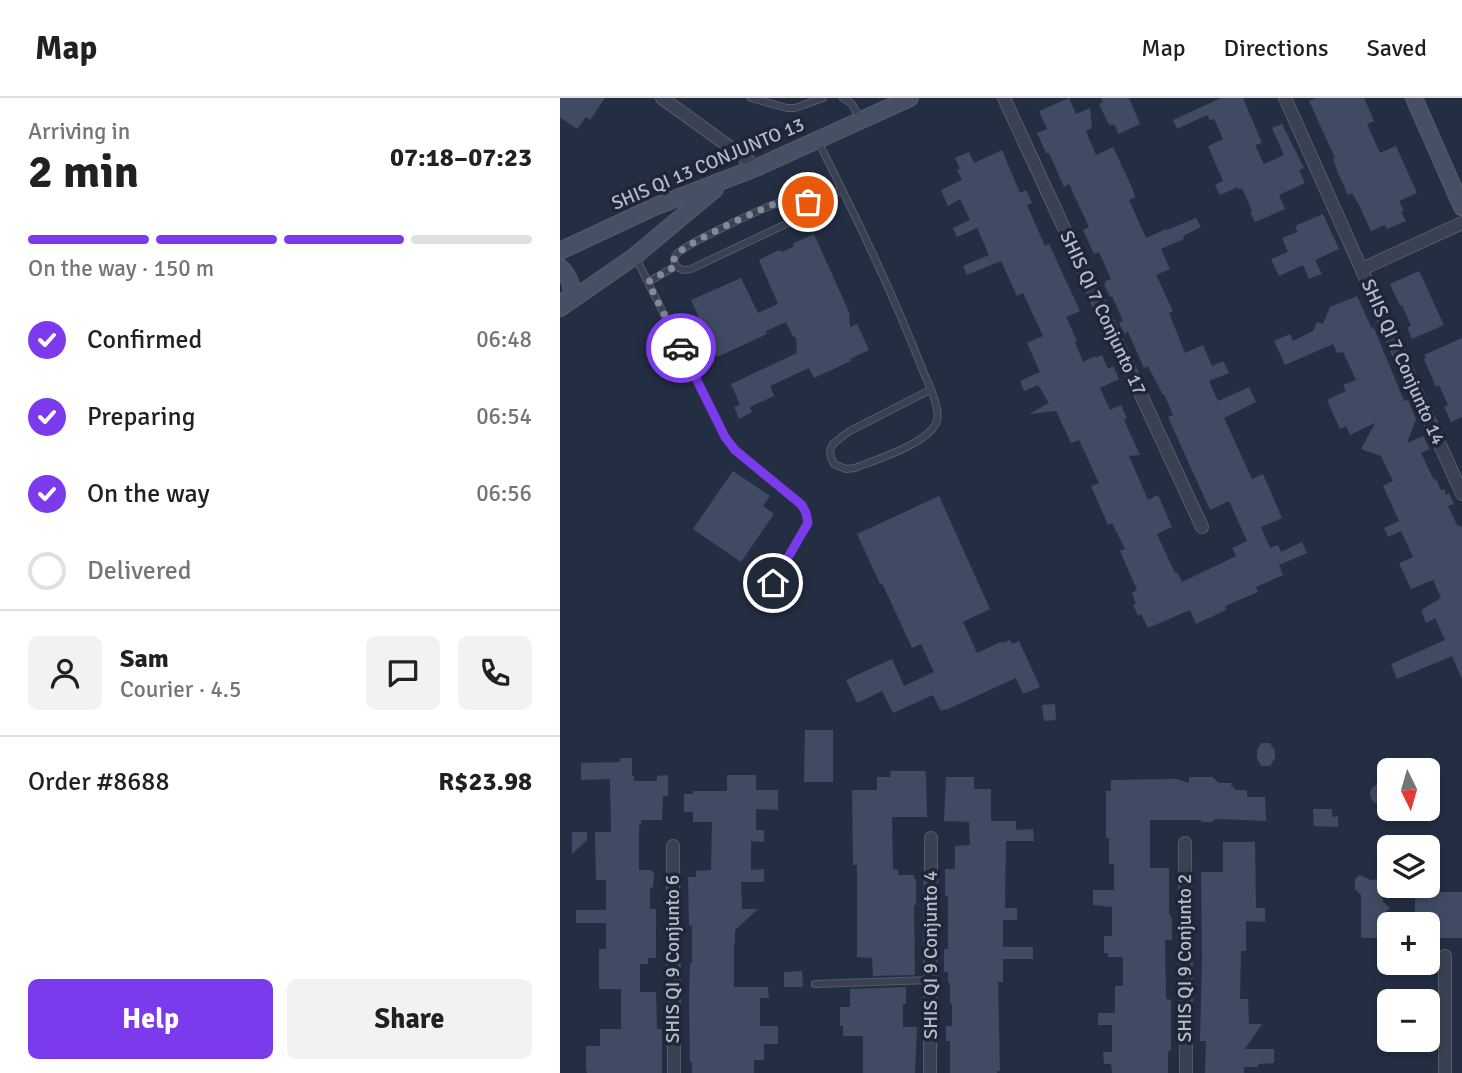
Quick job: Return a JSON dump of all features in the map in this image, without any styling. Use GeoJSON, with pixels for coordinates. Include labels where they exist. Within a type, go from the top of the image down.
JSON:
{"type":"FeatureCollection","features":[{"type":"Feature","properties":{"kind":"street","name":"SHIS QI 13 CONJUNTO 13"},"geometry":{"type":"LineString","coordinates":[[662,98],[750,161]]}},
{"type":"Feature","properties":{"kind":"street","name":"SHIS QI 13 CONJUNTO 13"},"geometry":{"type":"LineString","coordinates":[[560,251],[654,207],[725,181],[910,98]]}},
{"type":"Feature","properties":{"kind":"street","name":"SHIS QI 7 Conjunto 17"},"geometry":{"type":"LineString","coordinates":[[1004,98],[1202,527]]}},
{"type":"Feature","properties":{"kind":"street","name":"SHIS QI 7 Conjunto 14"},"geometry":{"type":"LineString","coordinates":[[1285,98],[1462,494]]}},
{"type":"Feature","properties":{"kind":"street"},"geometry":{"type":"LineString","coordinates":[[1413,98],[1462,206]]}},
{"type":"Feature","properties":{"kind":"street"},"geometry":{"type":"LineString","coordinates":[[560,308],[635,256],[725,181]]}},
{"type":"Feature","properties":{"kind":"street"},"geometry":{"type":"LineString","coordinates":[[1362,269],[1462,223]]}},
{"type":"Feature","properties":{"kind":"street"},"geometry":{"type":"LineString","coordinates":[[560,267],[571,281],[572,293],[560,308]]}},
{"type":"Feature","properties":{"kind":"street","name":"SHIS QI 9 Conjunto 4"},"geometry":{"type":"LineString","coordinates":[[930,1073],[931,838]]}},
{"type":"Feature","properties":{"kind":"street","name":"SHIS QI 9 Conjunto 2"},"geometry":{"type":"LineString","coordinates":[[1185,843],[1186,1073]]}},
{"type":"Feature","properties":{"kind":"street","name":"SHIS QI 9 Conjunto 6"},"geometry":{"type":"LineString","coordinates":[[673,846],[674,1073]]}},
{"type":"Feature","properties":{"kind":"street"},"geometry":{"type":"LineString","coordinates":[[1445,957],[1445,1073]]}},
{"type":"Feature","properties":{"kind":"lane"},"geometry":{"type":"LineString","coordinates":[[751,98],[795,108],[823,98]]}},
{"type":"Feature","properties":{"kind":"lane"},"geometry":{"type":"LineString","coordinates":[[843,98],[852,104],[861,121]]}},
{"type":"Feature","properties":{"kind":"lane"},"geometry":{"type":"LineString","coordinates":[[818,141],[895,302],[930,390],[938,411],[937,423],[929,433],[914,443],[855,468],[846,469],[834,464],[830,450],[833,444],[848,432],[930,390]]}},
{"type":"Feature","properties":{"kind":"lane"},"geometry":{"type":"LineString","coordinates":[[808,202],[806,211],[786,224],[691,269],[680,270],[676,266],[675,256],[706,236],[783,201],[816,202],[842,189]]}},
{"type":"Feature","properties":{"kind":"lane"},"geometry":{"type":"LineString","coordinates":[[635,256],[725,437],[735,450],[802,505],[806,513],[808,523],[773,583]]}},
{"type":"Feature","properties":{"kind":"lane"},"geometry":{"type":"LineString","coordinates":[[648,282],[676,266]]}},
{"type":"Feature","properties":{"kind":"lane"},"geometry":{"type":"LineString","coordinates":[[815,984],[930,980]]}},
{"type":"Feature","properties":{"kind":"building"},"geometry":{"type":"Polygon","coordinates":[[[560,98],[605,98],[590,120],[586,117],[577,129],[560,117],[560,98]]]}},
{"type":"Feature","properties":{"kind":"building"},"geometry":{"type":"Polygon","coordinates":[[[1069,98],[1076,114],[1090,108],[1092,128],[1086,131],[1096,155],[1113,147],[1133,190],[1135,197],[1129,200],[1146,238],[1196,218],[1201,227],[1183,236],[1184,239],[1161,249],[1170,269],[1156,275],[1173,311],[1169,313],[1185,353],[1203,345],[1212,366],[1223,361],[1229,373],[1209,381],[1218,401],[1249,387],[1256,402],[1224,418],[1252,479],[1263,474],[1282,518],[1261,527],[1270,548],[1278,545],[1281,552],[1302,542],[1307,553],[1279,565],[1283,575],[1256,587],[1258,592],[1225,606],[1226,610],[1196,624],[1190,610],[1148,628],[1141,614],[1138,616],[1132,593],[1137,590],[1120,551],[1125,549],[1112,523],[1108,525],[1091,486],[1099,483],[1079,440],[1071,443],[1056,411],[1029,414],[1049,403],[1038,385],[1024,391],[1020,381],[1040,372],[1027,343],[1043,336],[1023,293],[1017,296],[1001,261],[967,275],[963,266],[989,255],[977,228],[957,237],[953,228],[970,220],[960,199],[948,206],[941,190],[962,180],[955,158],[969,152],[974,163],[1002,150],[1020,193],[1026,190],[1032,203],[1027,205],[1045,246],[1049,244],[1080,311],[1066,317],[1083,362],[1102,355],[1108,369],[1113,366],[1119,379],[1100,388],[1110,410],[1121,405],[1127,418],[1124,420],[1140,455],[1129,456],[1148,500],[1158,495],[1172,527],[1157,534],[1175,573],[1177,572],[1182,582],[1236,556],[1232,548],[1247,541],[1229,501],[1210,510],[1168,417],[1173,415],[1164,394],[1148,366],[1144,368],[1128,332],[1124,334],[1119,323],[1123,321],[1104,284],[1111,279],[1099,252],[1094,254],[1083,230],[1089,227],[1069,184],[1064,187],[1037,133],[1047,129],[1039,111],[1069,98]]]}},
{"type":"Feature","properties":{"kind":"building"},"geometry":{"type":"Polygon","coordinates":[[[1101,98],[1129,98],[1140,124],[1118,134],[1115,125],[1109,125],[1099,104],[1103,102],[1101,98]]]}},
{"type":"Feature","properties":{"kind":"building"},"geometry":{"type":"Polygon","coordinates":[[[1221,98],[1243,98],[1262,143],[1255,145],[1264,164],[1284,155],[1272,128],[1282,124],[1304,168],[1299,170],[1305,183],[1279,195],[1285,209],[1255,222],[1242,188],[1239,190],[1238,187],[1220,195],[1215,185],[1223,181],[1208,146],[1223,139],[1214,119],[1210,120],[1207,115],[1177,129],[1173,120],[1221,98]]]}},
{"type":"Feature","properties":{"kind":"building"},"geometry":{"type":"Polygon","coordinates":[[[1316,98],[1364,98],[1374,121],[1367,124],[1380,153],[1396,146],[1417,193],[1399,201],[1406,221],[1387,229],[1385,225],[1371,231],[1360,207],[1352,193],[1348,195],[1338,173],[1333,159],[1335,158],[1309,101],[1316,98]]]}},
{"type":"Feature","properties":{"kind":"building"},"geometry":{"type":"Polygon","coordinates":[[[1323,214],[1339,249],[1315,260],[1322,274],[1309,279],[1303,265],[1279,276],[1271,259],[1288,252],[1282,238],[1298,232],[1295,226],[1323,214]]]}},
{"type":"Feature","properties":{"kind":"building"},"geometry":{"type":"Polygon","coordinates":[[[814,234],[849,312],[850,327],[857,324],[869,350],[814,378],[809,368],[770,386],[774,396],[750,407],[752,412],[739,419],[734,407],[740,405],[731,384],[797,353],[796,338],[786,322],[766,331],[767,334],[717,357],[691,300],[741,278],[758,313],[778,304],[759,260],[779,250],[782,252],[793,247],[794,243],[814,234]]]}},
{"type":"Feature","properties":{"kind":"building"},"geometry":{"type":"Polygon","coordinates":[[[1419,271],[1444,325],[1412,339],[1407,327],[1411,326],[1390,284],[1419,271]]]}},
{"type":"Feature","properties":{"kind":"building"},"geometry":{"type":"Polygon","coordinates":[[[1357,296],[1372,329],[1374,328],[1404,401],[1408,400],[1416,419],[1407,443],[1423,436],[1430,449],[1421,453],[1441,490],[1444,489],[1446,495],[1449,493],[1454,504],[1448,506],[1457,525],[1462,527],[1462,679],[1452,656],[1397,679],[1391,664],[1445,640],[1435,618],[1426,623],[1421,610],[1441,598],[1433,580],[1411,589],[1399,563],[1413,557],[1401,531],[1388,537],[1384,528],[1399,521],[1383,486],[1393,481],[1381,456],[1361,449],[1375,423],[1350,435],[1346,426],[1340,429],[1327,400],[1346,391],[1343,385],[1356,380],[1343,352],[1337,353],[1333,344],[1285,365],[1274,341],[1290,334],[1293,341],[1313,331],[1317,322],[1323,324],[1330,307],[1357,296]]]}},
{"type":"Feature","properties":{"kind":"building"},"geometry":{"type":"Polygon","coordinates":[[[1462,338],[1462,417],[1451,422],[1444,407],[1448,405],[1439,385],[1436,387],[1424,355],[1462,338]]]}},
{"type":"Feature","properties":{"kind":"building"},"geometry":{"type":"Polygon","coordinates":[[[733,471],[770,496],[763,506],[774,514],[741,562],[693,529],[733,471]]]}},
{"type":"Feature","properties":{"kind":"building"},"geometry":{"type":"Polygon","coordinates":[[[939,496],[990,609],[963,622],[977,653],[1001,642],[1010,640],[1012,644],[1019,641],[1040,687],[1023,694],[1016,678],[941,711],[933,695],[893,713],[882,691],[857,703],[846,680],[892,659],[904,686],[934,672],[921,644],[912,648],[857,534],[939,496]]]}},
{"type":"Feature","properties":{"kind":"building"},"geometry":{"type":"Polygon","coordinates":[[[1055,704],[1056,720],[1044,721],[1042,705],[1055,704]]]}},
{"type":"Feature","properties":{"kind":"building"},"geometry":{"type":"Polygon","coordinates":[[[805,730],[833,730],[833,782],[804,782],[805,730]]]}},
{"type":"Feature","properties":{"kind":"building"},"geometry":{"type":"Polygon","coordinates":[[[1261,743],[1270,743],[1275,751],[1275,758],[1270,766],[1261,766],[1257,758],[1261,743]]]}},
{"type":"Feature","properties":{"kind":"building"},"geometry":{"type":"Polygon","coordinates":[[[620,758],[632,758],[634,781],[657,781],[657,776],[668,775],[668,796],[663,796],[662,820],[641,820],[639,825],[639,870],[654,872],[653,887],[650,888],[650,909],[656,909],[656,958],[648,958],[648,964],[640,964],[640,992],[656,992],[657,1029],[662,1029],[662,1073],[587,1073],[586,1067],[586,1046],[600,1046],[600,1029],[621,1029],[621,989],[599,989],[599,949],[606,949],[606,923],[576,923],[576,910],[606,910],[606,880],[596,880],[595,832],[611,832],[610,779],[581,780],[581,763],[620,762],[620,758]]]}},
{"type":"Feature","properties":{"kind":"building"},"geometry":{"type":"Polygon","coordinates":[[[891,771],[925,771],[926,776],[927,817],[892,817],[893,869],[898,870],[898,875],[914,875],[916,879],[915,975],[873,976],[872,958],[857,957],[857,865],[853,865],[852,790],[877,790],[877,777],[890,777],[891,771]]]}},
{"type":"Feature","properties":{"kind":"building"},"geometry":{"type":"Polygon","coordinates":[[[727,775],[756,775],[756,790],[778,790],[778,810],[756,809],[756,830],[764,830],[764,842],[751,841],[751,870],[764,869],[764,882],[741,882],[742,909],[758,909],[735,930],[734,987],[768,987],[769,998],[760,998],[760,1026],[778,1026],[778,1044],[764,1044],[764,1060],[754,1060],[754,1073],[692,1073],[689,1003],[692,926],[689,925],[688,877],[696,877],[696,871],[711,870],[712,822],[693,822],[693,812],[684,812],[684,794],[693,794],[693,791],[727,791],[727,775]]]}},
{"type":"Feature","properties":{"kind":"building"},"geometry":{"type":"Polygon","coordinates":[[[946,777],[974,777],[974,789],[991,789],[991,821],[1016,821],[1016,830],[1033,829],[1034,841],[1006,841],[1005,908],[1017,908],[1017,920],[1003,920],[1003,947],[1033,947],[1033,959],[1003,959],[1003,982],[998,982],[1000,1071],[997,1073],[950,1073],[950,1041],[946,1041],[946,1026],[952,1026],[952,1004],[948,972],[944,972],[944,949],[948,949],[945,869],[955,869],[955,846],[970,845],[969,822],[944,821],[946,777]]]}},
{"type":"Feature","properties":{"kind":"building"},"geometry":{"type":"Polygon","coordinates":[[[1189,777],[1212,777],[1219,783],[1232,783],[1234,790],[1247,790],[1247,797],[1265,797],[1266,821],[1150,820],[1150,868],[1169,868],[1172,940],[1165,940],[1166,999],[1171,1000],[1168,1073],[1112,1073],[1111,1064],[1104,1064],[1103,1052],[1112,1052],[1112,1025],[1098,1025],[1098,1013],[1115,1013],[1115,986],[1123,986],[1123,957],[1108,957],[1108,953],[1104,953],[1104,936],[1112,936],[1112,907],[1093,905],[1093,890],[1114,890],[1114,864],[1109,864],[1109,838],[1106,838],[1106,791],[1111,791],[1111,780],[1176,779],[1189,783],[1189,777]]]}},
{"type":"Feature","properties":{"kind":"building"},"geometry":{"type":"Polygon","coordinates":[[[1377,785],[1377,803],[1370,794],[1377,785]]]}},
{"type":"Feature","properties":{"kind":"building"},"geometry":{"type":"Polygon","coordinates":[[[1313,809],[1332,809],[1332,817],[1338,816],[1338,827],[1314,826],[1313,809]]]}},
{"type":"Feature","properties":{"kind":"building"},"geometry":{"type":"Polygon","coordinates":[[[572,832],[587,832],[587,840],[572,854],[572,832]]]}},
{"type":"Feature","properties":{"kind":"building"},"geometry":{"type":"Polygon","coordinates":[[[1223,842],[1255,842],[1256,908],[1265,908],[1265,922],[1246,921],[1246,951],[1241,951],[1240,999],[1248,999],[1249,1024],[1262,1024],[1245,1049],[1274,1049],[1274,1063],[1244,1067],[1244,1073],[1205,1073],[1206,1041],[1200,1041],[1201,872],[1223,872],[1223,842]]]}},
{"type":"Feature","properties":{"kind":"building"},"geometry":{"type":"Polygon","coordinates":[[[1360,875],[1377,879],[1377,898],[1383,898],[1383,902],[1390,908],[1385,912],[1377,912],[1377,938],[1361,938],[1361,895],[1355,889],[1355,879],[1360,875]]]}},
{"type":"Feature","properties":{"kind":"building"},"geometry":{"type":"Polygon","coordinates":[[[1440,892],[1462,892],[1462,938],[1440,938],[1440,912],[1415,912],[1415,898],[1440,898],[1440,892]]]}},
{"type":"Feature","properties":{"kind":"building"},"geometry":{"type":"Polygon","coordinates":[[[802,971],[803,987],[784,987],[784,972],[802,971]]]}},
{"type":"Feature","properties":{"kind":"building"},"geometry":{"type":"Polygon","coordinates":[[[906,987],[903,1027],[917,1027],[915,1073],[863,1073],[863,1036],[843,1036],[840,1007],[850,1007],[850,989],[906,987]]]}},
{"type":"Feature","properties":{"kind":"way so far"},"geometry":{"type":"LineString","coordinates":[[681,348],[648,282],[676,266],[675,256],[706,236],[783,201],[808,202]]}},
{"type":"Feature","properties":{"kind":"route"},"geometry":{"type":"LineString","coordinates":[[681,348],[725,437],[735,450],[802,505],[806,513],[808,523],[773,583]]}}]}
